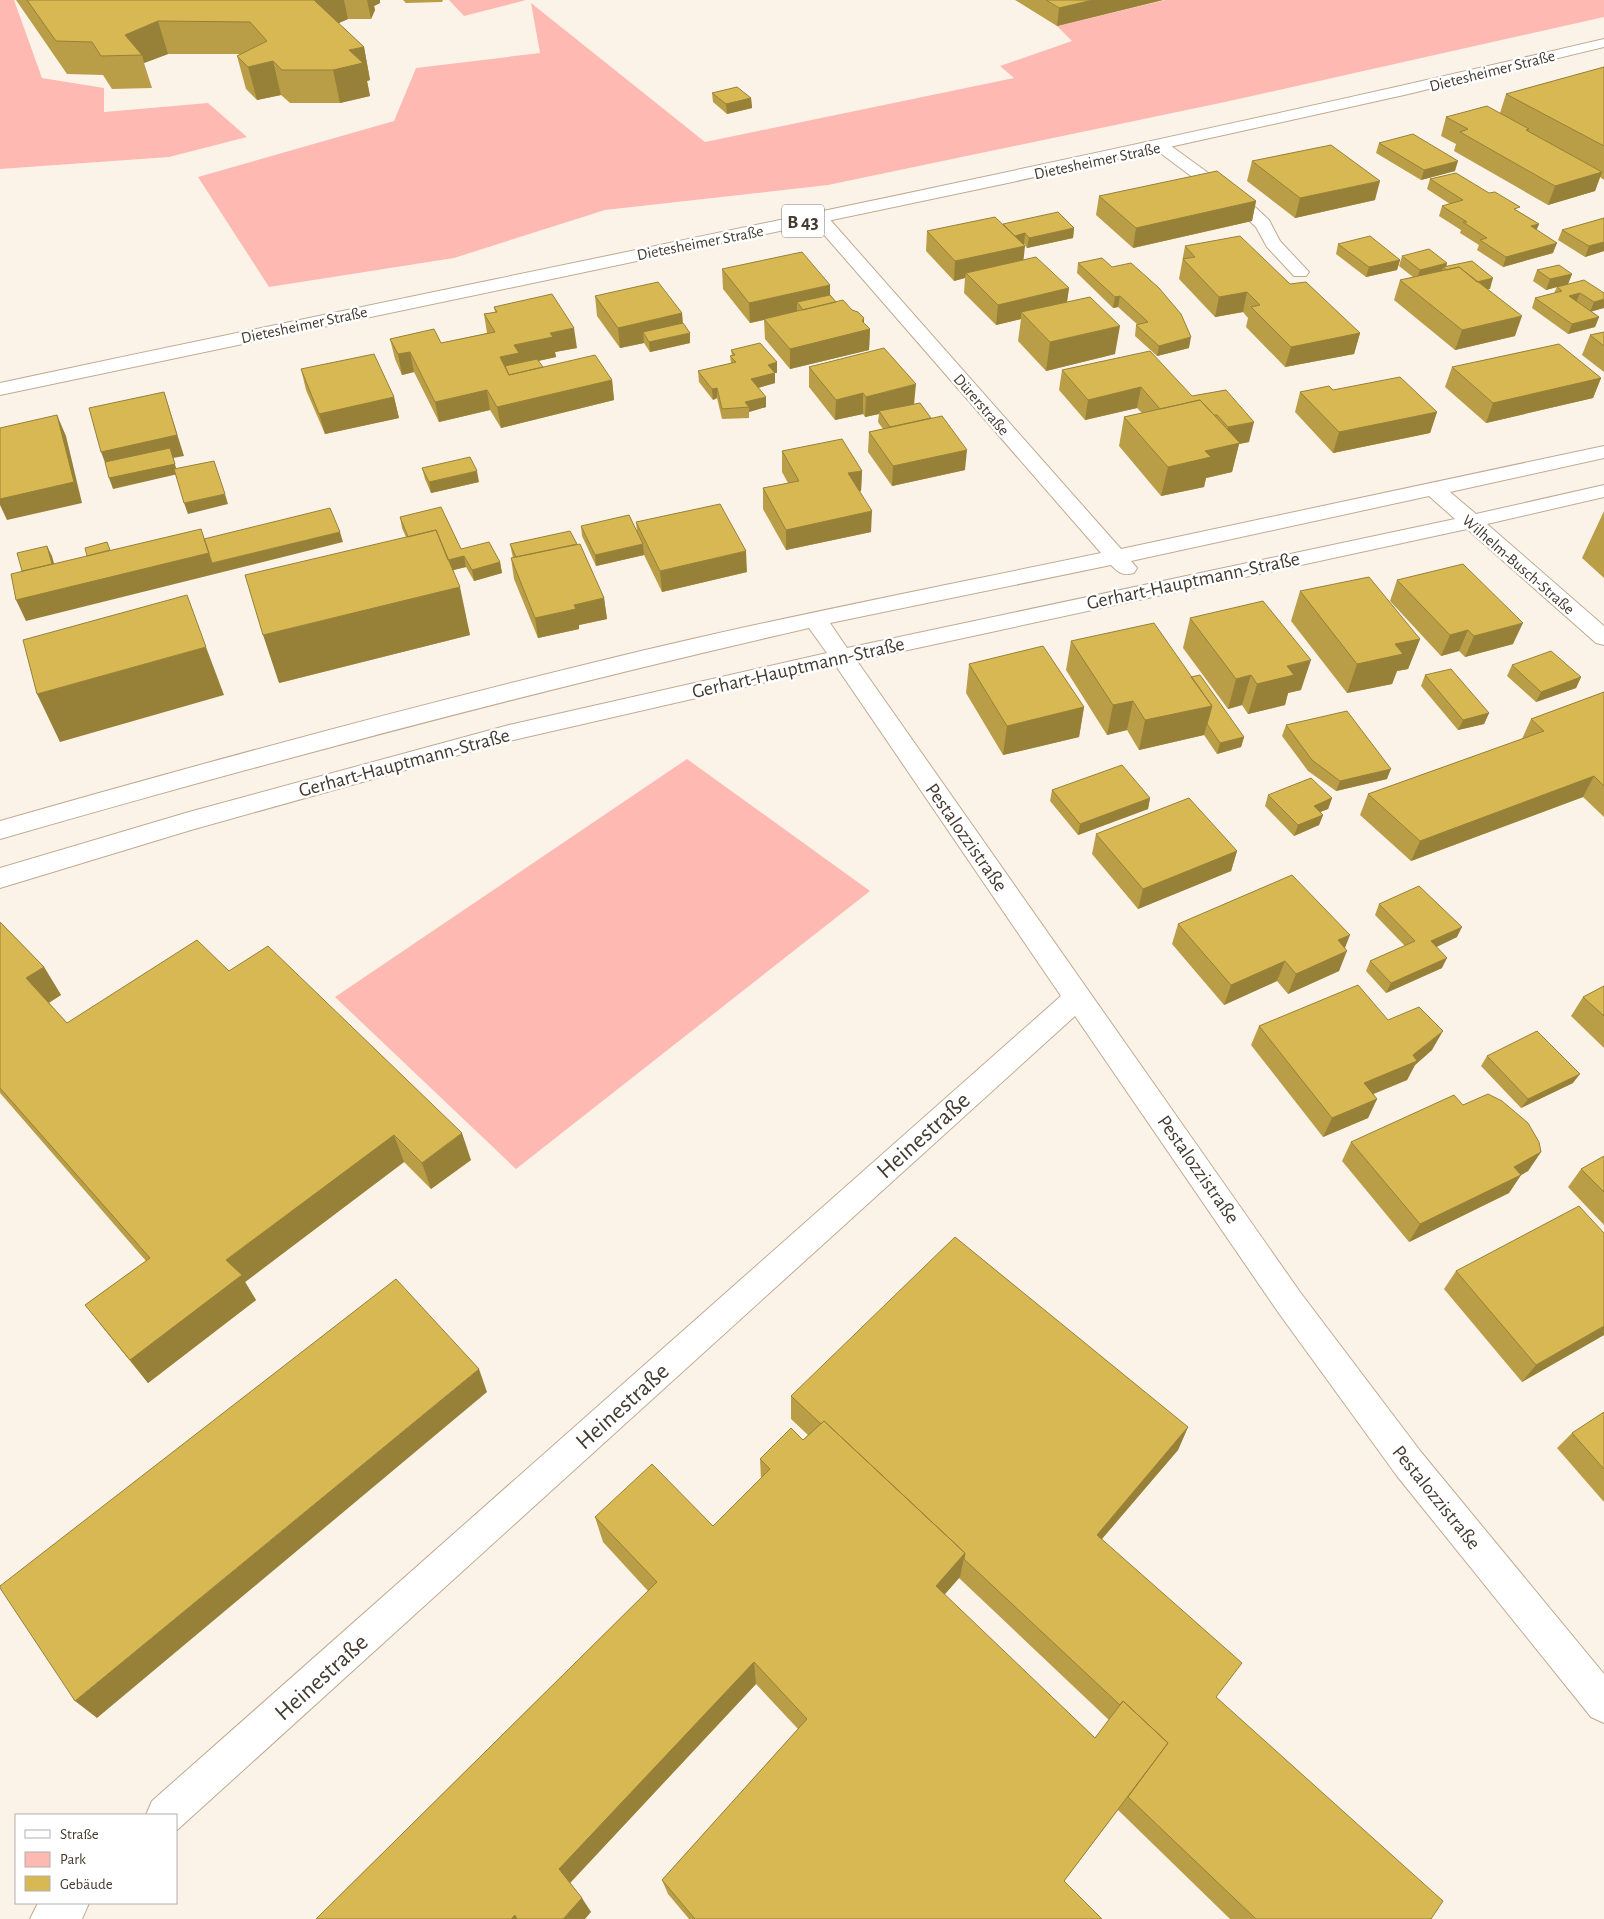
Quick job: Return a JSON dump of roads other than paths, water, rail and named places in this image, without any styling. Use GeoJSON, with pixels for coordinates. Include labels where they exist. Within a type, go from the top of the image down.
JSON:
{"type":"FeatureCollection","features":[{"type":"Feature","properties":{"kind":"street","name":"Dietesheimer Straße"},"geometry":{"type":"LineString","coordinates":[[0,389],[279,329],[1161,146],[1334,108],[1604,43]]}},
{"type":"Feature","properties":{"kind":"street"},"geometry":{"type":"LineString","coordinates":[[1161,146],[1249,211],[1263,224],[1273,243],[1300,272]]}},
{"type":"Feature","properties":{"kind":"street","name":"Dürerstraße"},"geometry":{"type":"LineString","coordinates":[[818,218],[1146,590]]}},
{"type":"Feature","properties":{"kind":"street","name":"Gerhart-Hauptmann-Straße"},"geometry":{"type":"LineString","coordinates":[[0,830],[181,778],[601,668],[815,619],[1117,557],[1604,452]]}},
{"type":"Feature","properties":{"kind":"street","name":"Wilhelm-Busch-Straße"},"geometry":{"type":"LineString","coordinates":[[1434,489],[1604,638]]}},
{"type":"Feature","properties":{"kind":"street","name":"Gerhart-Hauptmann-Straße"},"geometry":{"type":"LineString","coordinates":[[0,878],[188,821],[509,733],[842,657],[1146,590],[1470,522],[1604,491]]}},
{"type":"Feature","properties":{"kind":"street","name":"Pestalozzistraße"},"geometry":{"type":"LineString","coordinates":[[815,619],[1289,1302],[1409,1464],[1604,1704]]}},
{"type":"Feature","properties":{"kind":"street","name":"Heinestraße"},"geometry":{"type":"LineString","coordinates":[[167,1814],[1078,997]]}},
{"type":"Feature","properties":{"kind":"street"},"geometry":{"type":"LineString","coordinates":[[51,1919],[68,1904]]}}]}
